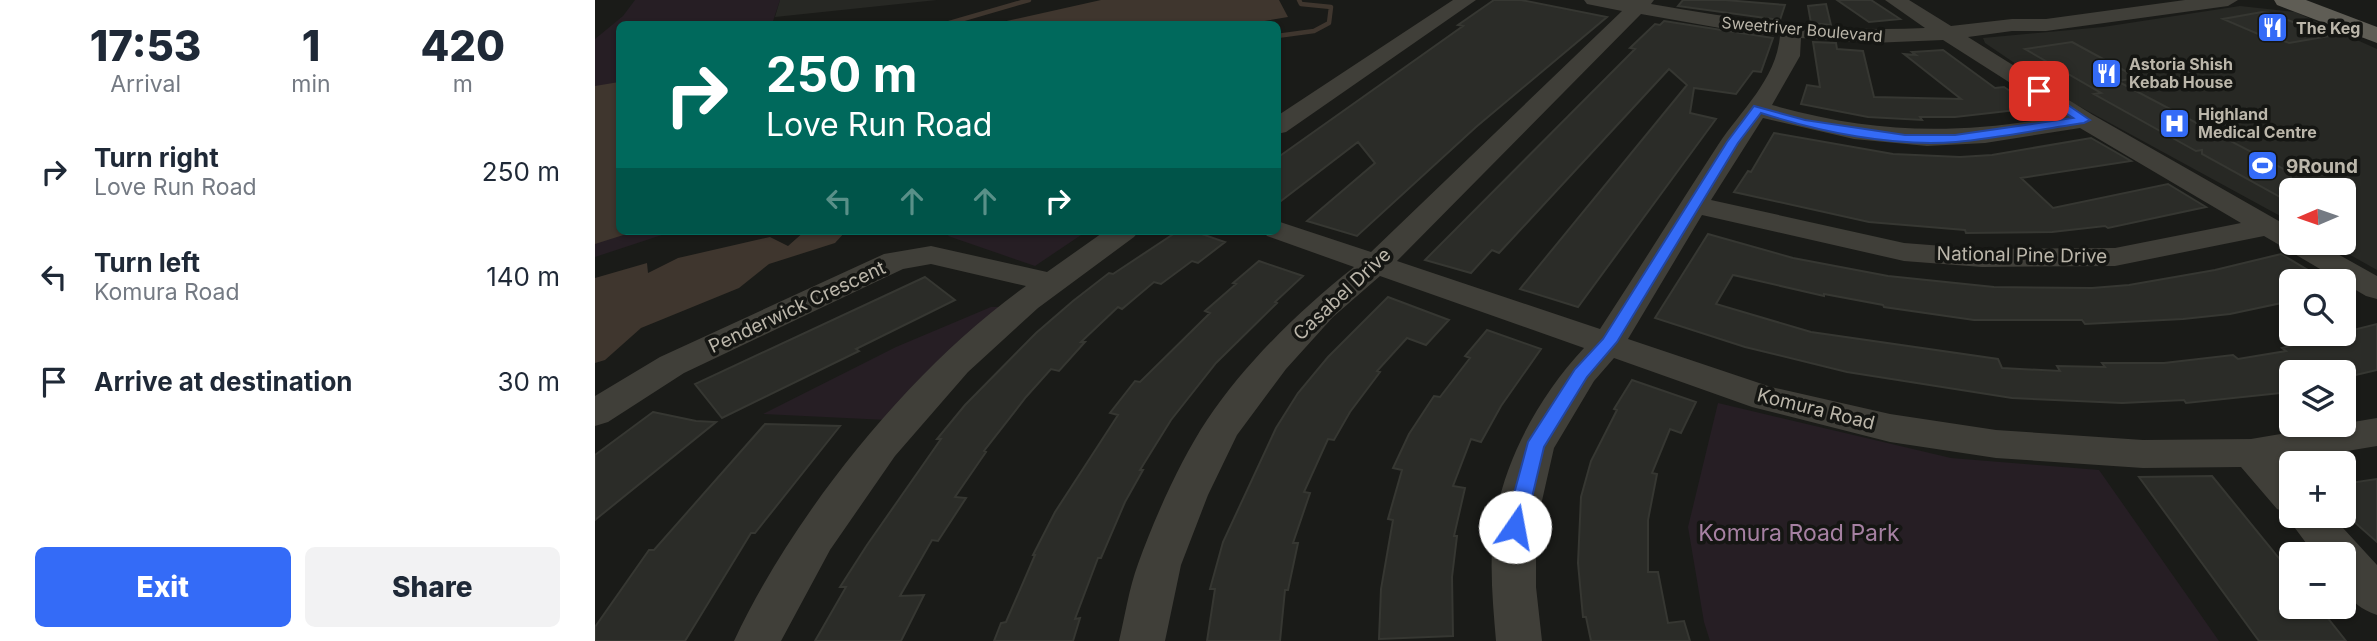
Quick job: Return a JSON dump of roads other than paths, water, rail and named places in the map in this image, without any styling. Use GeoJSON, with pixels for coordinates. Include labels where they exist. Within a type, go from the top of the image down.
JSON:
{"type":"FeatureCollection","features":[{"type":"Feature","properties":{"kind":"main road"},"geometry":{"type":"LineString","coordinates":[[2285,0],[2377,36]]}},
{"type":"Feature","properties":{"kind":"main road"},"geometry":{"type":"LineString","coordinates":[[2314,0],[2377,24]]}},
{"type":"Feature","properties":{"kind":"street"},"geometry":{"type":"LineString","coordinates":[[1281,124],[1466,0]]}},
{"type":"Feature","properties":{"kind":"street","name":"Sweetriver Boulevard"},"geometry":{"type":"LineString","coordinates":[[1594,0],[1639,4],[1748,27],[1871,37],[1949,33],[2012,25],[2046,25],[2228,0]]}},
{"type":"Feature","properties":{"kind":"street"},"geometry":{"type":"LineString","coordinates":[[1895,0],[2084,120],[2279,234]]}},
{"type":"Feature","properties":{"kind":"street","name":"Sweetriver Boulevard"},"geometry":{"type":"LineString","coordinates":[[2012,25],[2029,15],[2145,0]]}},
{"type":"Feature","properties":{"kind":"street","name":"Casabel Drive"},"geometry":{"type":"LineString","coordinates":[[1142,641],[1159,565],[1188,495],[1221,429],[1274,361],[1321,310],[1375,265],[1639,4]]}},
{"type":"Feature","properties":{"kind":"street"},"geometry":{"type":"LineString","coordinates":[[1519,641],[1514,587],[1515,527],[1535,447],[1581,373],[1609,342],[1733,142],[1758,109],[1789,56],[1791,31]]}},
{"type":"Feature","properties":{"kind":"street"},"geometry":{"type":"LineString","coordinates":[[1758,109],[1803,123],[1905,138],[1955,138],[2084,120]]}},
{"type":"Feature","properties":{"kind":"street","name":"National Pine Drive"},"geometry":{"type":"LineString","coordinates":[[1695,204],[1788,228],[1904,251],[1982,258],[2115,257],[2279,234]]}},
{"type":"Feature","properties":{"kind":"street","name":"Komura Road"},"geometry":{"type":"LineString","coordinates":[[1281,231],[1609,342],[1765,398],[1890,428],[1963,440],[2047,449],[2143,454],[2251,453],[2377,432]]}},
{"type":"Feature","properties":{"kind":"street"},"geometry":{"type":"LineString","coordinates":[[757,641],[815,538],[881,446],[956,364],[1027,301],[1119,235]]}},
{"type":"Feature","properties":{"kind":"street","name":"Penderwick Crescent"},"geometry":{"type":"LineString","coordinates":[[595,413],[672,365],[895,261],[931,255],[1053,283]]}},
{"type":"Feature","properties":{"kind":"street"},"geometry":{"type":"LineString","coordinates":[[2319,256],[2377,289]]}},
{"type":"Feature","properties":{"kind":"street"},"geometry":{"type":"LineString","coordinates":[[2251,453],[2279,484]]}},
{"type":"Feature","properties":{"kind":"street"},"geometry":{"type":"LineString","coordinates":[[2318,528],[2330,542]]}},
{"type":"Feature","properties":{"kind":"street"},"geometry":{"type":"LineString","coordinates":[[2356,572],[2377,596]]}},
{"type":"Feature","properties":{"kind":"waterway"},"geometry":{"type":"LineString","coordinates":[[956,21],[1029,0]]}},
{"type":"Feature","properties":{"kind":"waterway"},"geometry":{"type":"LineString","coordinates":[[1281,35],[1314,31],[1329,23],[1331,7],[1301,4],[1299,0]]}},
{"type":"Feature","properties":{"kind":"place","name":"The Keg"},"geometry":{"type":"Point","coordinates":[2273,28]}},
{"type":"Feature","properties":{"kind":"place","name":"Astoria Shish Kebab House"},"geometry":{"type":"Point","coordinates":[2106,73]}},
{"type":"Feature","properties":{"kind":"place","name":"Highland Medical Centre"},"geometry":{"type":"Point","coordinates":[2175,123]}},
{"type":"Feature","properties":{"kind":"place","name":"9Round"},"geometry":{"type":"Point","coordinates":[2263,166]}},
{"type":"Feature","properties":{"kind":"park label","name":"Komura Road Park"},"geometry":{"type":"Point","coordinates":[1799,533]}}]}
